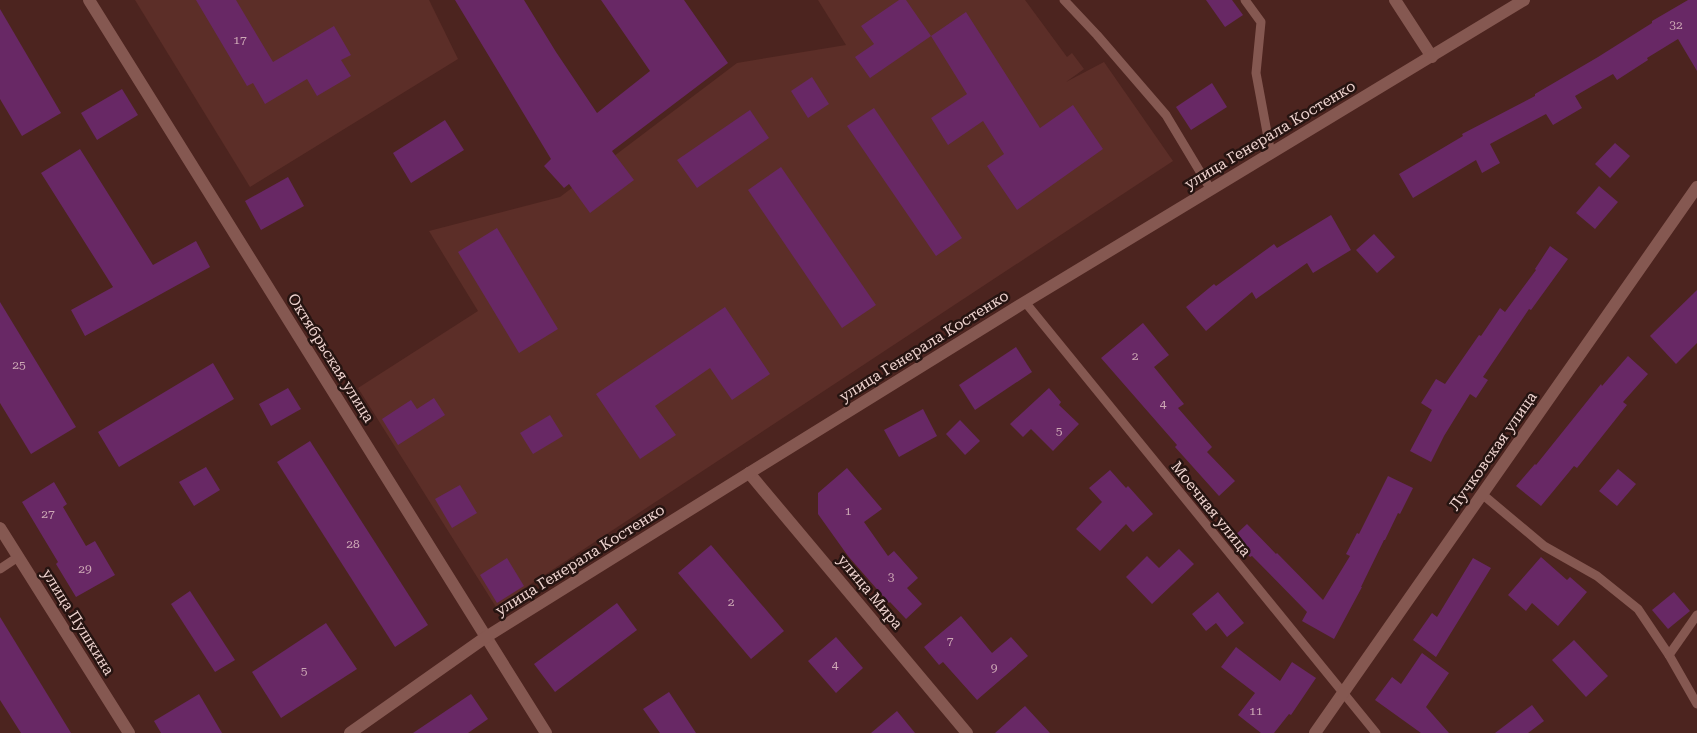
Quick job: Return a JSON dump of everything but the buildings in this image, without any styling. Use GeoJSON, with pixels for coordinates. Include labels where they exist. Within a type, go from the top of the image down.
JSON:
{"type":"FeatureCollection","features":[{"type":"Feature","properties":{"kind":"street","name":"Октябрьская улица"},"geometry":{"type":"LineString","coordinates":[[89,0],[546,733]]}},
{"type":"Feature","properties":{"kind":"street"},"geometry":{"type":"LineString","coordinates":[[1395,0],[1432,57]]}},
{"type":"Feature","properties":{"kind":"street","name":"улица Генерала Костенко"},"geometry":{"type":"LineString","coordinates":[[350,733],[486,638],[749,473],[1025,302],[1524,0]]}},
{"type":"Feature","properties":{"kind":"street","name":"Лучковская улица"},"geometry":{"type":"LineString","coordinates":[[1316,733],[1697,187]]}},
{"type":"Feature","properties":{"kind":"street","name":"улица Мира"},"geometry":{"type":"LineString","coordinates":[[749,473],[966,733]]}},
{"type":"Feature","properties":{"kind":"street","name":"улица Пушкина"},"geometry":{"type":"LineString","coordinates":[[0,528],[128,733]]}},
{"type":"Feature","properties":{"kind":"lane"},"geometry":{"type":"LineString","coordinates":[[1064,0],[1097,35],[1166,116],[1211,190]]}},
{"type":"Feature","properties":{"kind":"lane"},"geometry":{"type":"LineString","coordinates":[[1245,0],[1261,22],[1256,73],[1271,154]]}},
{"type":"Feature","properties":{"kind":"lane","name":"Моечная улица"},"geometry":{"type":"LineString","coordinates":[[1025,302],[1376,733]]}},
{"type":"Feature","properties":{"kind":"lane"},"geometry":{"type":"LineString","coordinates":[[1482,494],[1544,546],[1597,576],[1638,608],[1669,655],[1697,704]]}},
{"type":"Feature","properties":{"kind":"lane"},"geometry":{"type":"LineString","coordinates":[[0,569],[18,557]]}},
{"type":"Feature","properties":{"kind":"lane"},"geometry":{"type":"LineString","coordinates":[[1669,655],[1697,615]]}},
{"type":"Feature","properties":{"kind":"shaded area"},"geometry":{"type":"Polygon","coordinates":[[[135,0],[429,0],[458,59],[250,187],[135,0]]]}},
{"type":"Feature","properties":{"kind":"shaded area"},"geometry":{"type":"Polygon","coordinates":[[[818,0],[1025,0],[1067,57],[1072,53],[1084,69],[1066,82],[1104,62],[1173,161],[496,607],[358,388],[478,311],[429,231],[560,197],[737,63],[846,45],[818,0]]]}}]}
